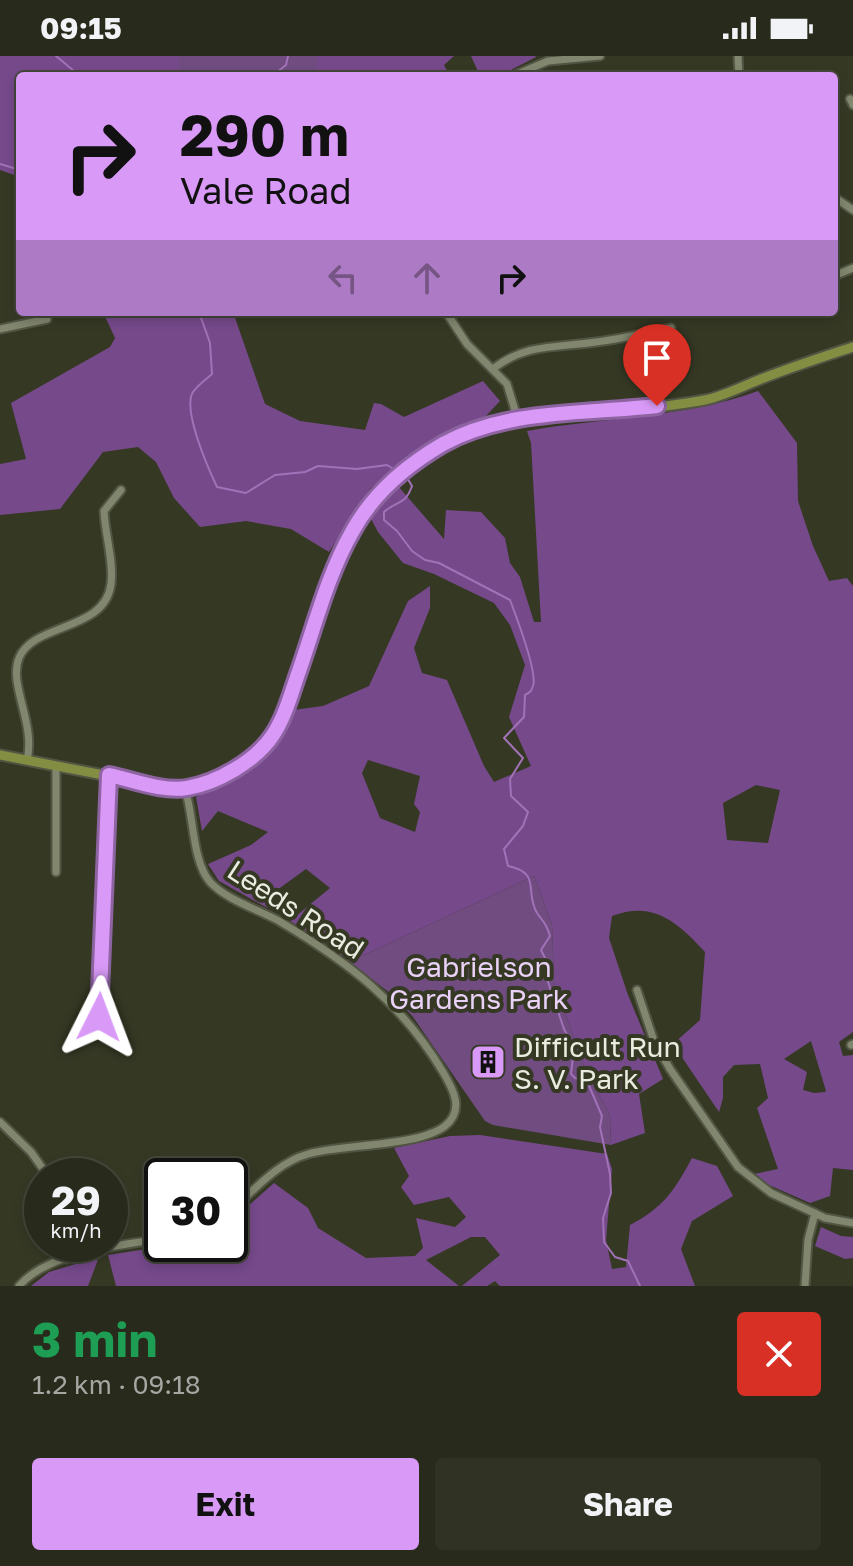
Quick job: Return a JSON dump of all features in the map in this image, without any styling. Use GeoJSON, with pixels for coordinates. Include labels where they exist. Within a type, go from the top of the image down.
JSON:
{"type":"FeatureCollection","features":[{"type":"Feature","properties":{"kind":"main road"},"geometry":{"type":"LineString","coordinates":[[0,755],[167,788],[185,789],[210,781],[259,752],[273,735],[289,701],[338,561],[358,521],[379,494],[407,469],[457,438],[518,420],[706,399],[853,347]]}},
{"type":"Feature","properties":{"kind":"street"},"geometry":{"type":"LineString","coordinates":[[522,72],[548,61],[600,56]]}},
{"type":"Feature","properties":{"kind":"street"},"geometry":{"type":"LineString","coordinates":[[449,316],[467,344],[494,368],[511,390],[518,420]]}},
{"type":"Feature","properties":{"kind":"street"},"geometry":{"type":"LineString","coordinates":[[0,329],[47,319]]}},
{"type":"Feature","properties":{"kind":"street"},"geometry":{"type":"LineString","coordinates":[[494,368],[511,355],[525,350],[597,342],[671,328]]}},
{"type":"Feature","properties":{"kind":"street"},"geometry":{"type":"LineString","coordinates":[[27,760],[31,740],[16,681],[17,661],[29,645],[86,617],[107,596],[111,577],[104,511],[121,490]]}},
{"type":"Feature","properties":{"kind":"street"},"geometry":{"type":"LineString","coordinates":[[56,766],[56,872]]}},
{"type":"Feature","properties":{"kind":"street"},"geometry":{"type":"LineString","coordinates":[[99,1017],[109,775]]}},
{"type":"Feature","properties":{"kind":"street","name":"Leeds Road"},"geometry":{"type":"LineString","coordinates":[[185,789],[201,865],[208,880],[329,953],[367,981],[398,1009],[429,1049],[455,1093],[454,1112],[444,1126],[430,1133],[319,1151],[298,1158],[280,1167],[248,1195]]}},
{"type":"Feature","properties":{"kind":"street"},"geometry":{"type":"LineString","coordinates":[[637,990],[654,1041],[738,1167],[771,1193],[825,1218],[853,1223]]}},
{"type":"Feature","properties":{"kind":"street"},"geometry":{"type":"LineString","coordinates":[[0,1122],[35,1158]]}},
{"type":"Feature","properties":{"kind":"street"},"geometry":{"type":"LineString","coordinates":[[805,1286],[808,1240],[815,1213]]}},
{"type":"Feature","properties":{"kind":"street"},"geometry":{"type":"LineString","coordinates":[[19,1286],[40,1267],[56,1262]]}},
{"type":"Feature","properties":{"kind":"green space"},"geometry":{"type":"Polygon","coordinates":[[[93,56],[421,56],[407,72],[91,72],[93,56]]]}},
{"type":"Feature","properties":{"kind":"green space","name":"Gabrielson Gardens Park"},"geometry":{"type":"Polygon","coordinates":[[[534,876],[552,925],[554,982],[586,1072],[610,1115],[611,1145],[493,1125],[485,1121],[413,1017],[394,996],[349,962],[534,876]]]}},
{"type":"Feature","properties":{"kind":"shaded area"},"geometry":{"type":"Polygon","coordinates":[[[0,56],[179,56],[179,69],[183,72],[16,72],[16,176],[0,170],[0,56]]]}},
{"type":"Feature","properties":{"kind":"shaded area"},"geometry":{"type":"Polygon","coordinates":[[[318,56],[454,56],[444,65],[448,72],[316,72],[318,56]]]}},
{"type":"Feature","properties":{"kind":"shaded area"},"geometry":{"type":"Polygon","coordinates":[[[471,56],[536,57],[507,72],[478,72],[471,56]]]}},
{"type":"Feature","properties":{"kind":"shaded area"},"geometry":{"type":"Polygon","coordinates":[[[105,316],[234,316],[265,404],[300,421],[365,430],[374,403],[404,417],[483,381],[500,401],[485,417],[416,453],[371,488],[329,552],[291,529],[246,521],[200,527],[174,498],[156,462],[138,447],[103,452],[60,509],[0,515],[0,464],[26,459],[11,403],[110,347],[115,338],[105,316]]]}},
{"type":"Feature","properties":{"kind":"shaded area"},"geometry":{"type":"Polygon","coordinates":[[[758,391],[797,443],[798,501],[813,546],[829,581],[847,578],[853,586],[853,1032],[839,1042],[843,1056],[853,1055],[853,1170],[833,1168],[830,1196],[810,1203],[769,1185],[754,1174],[778,1169],[757,1108],[768,1098],[760,1064],[734,1065],[723,1077],[719,1112],[673,1044],[700,1020],[705,952],[675,924],[664,917],[640,911],[612,916],[609,938],[628,995],[663,1079],[639,1094],[645,1133],[611,1145],[610,1115],[586,1072],[554,982],[552,925],[534,876],[349,962],[326,943],[290,921],[330,888],[306,869],[273,893],[271,910],[219,881],[208,864],[251,845],[268,832],[218,811],[202,831],[196,797],[255,765],[276,743],[293,710],[323,706],[369,686],[408,601],[430,586],[430,608],[414,648],[422,673],[447,680],[494,782],[531,766],[509,717],[525,665],[510,625],[494,603],[434,574],[403,563],[370,517],[398,486],[444,539],[446,510],[481,512],[505,538],[510,563],[520,577],[534,622],[541,622],[531,443],[527,431],[673,412],[758,391]],[[368,760],[362,773],[380,818],[415,832],[420,812],[414,804],[420,776],[368,760]],[[756,785],[723,803],[727,840],[768,843],[780,790],[756,785]],[[811,1041],[784,1059],[807,1072],[803,1090],[814,1093],[826,1091],[811,1041]]]}},
{"type":"Feature","properties":{"kind":"shaded area"},"geometry":{"type":"Polygon","coordinates":[[[480,1135],[607,1154],[612,1169],[606,1240],[612,1269],[626,1267],[630,1225],[667,1197],[692,1158],[717,1166],[733,1196],[692,1221],[681,1249],[695,1286],[500,1286],[495,1281],[487,1286],[462,1286],[500,1255],[485,1237],[471,1237],[426,1260],[459,1286],[116,1286],[110,1262],[128,1262],[128,1252],[144,1249],[144,1262],[248,1262],[248,1206],[274,1183],[308,1208],[318,1228],[366,1258],[415,1256],[423,1248],[416,1218],[455,1227],[466,1217],[449,1197],[414,1205],[401,1187],[409,1176],[394,1148],[450,1136],[480,1135]]]}},
{"type":"Feature","properties":{"kind":"shaded area"},"geometry":{"type":"Polygon","coordinates":[[[821,1227],[841,1236],[853,1237],[853,1258],[845,1259],[815,1246],[821,1227]]]}},
{"type":"Feature","properties":{"kind":"shaded area"},"geometry":{"type":"Polygon","coordinates":[[[82,1262],[97,1262],[88,1286],[31,1286],[49,1272],[82,1262]]]}},
{"type":"Feature","properties":{"kind":"waterway"},"geometry":{"type":"LineString","coordinates":[[56,56],[75,72]]}},
{"type":"Feature","properties":{"kind":"waterway"},"geometry":{"type":"LineString","coordinates":[[277,72],[286,65],[288,56]]}},
{"type":"Feature","properties":{"kind":"waterway"},"geometry":{"type":"LineString","coordinates":[[0,164],[16,169]]}},
{"type":"Feature","properties":{"kind":"waterway"},"geometry":{"type":"LineString","coordinates":[[200,316],[210,343],[212,374],[193,392],[191,411],[193,425],[217,487],[246,493],[275,475],[305,472],[318,466],[357,469],[387,465],[400,473]]}},
{"type":"Feature","properties":{"kind":"waterway"},"geometry":{"type":"LineString","coordinates":[[406,476],[412,486],[403,500],[384,512],[384,520],[412,551],[425,560],[439,563],[510,600],[530,657],[534,679],[532,690],[525,695],[524,717],[504,738],[523,758],[510,779],[511,796],[528,812],[523,826],[504,849],[508,866],[529,878],[533,905],[550,936],[541,950],[547,962],[547,979],[574,1048],[571,1074],[587,1081],[602,1116],[600,1127],[611,1193],[603,1218],[604,1242],[615,1257],[628,1261],[640,1286]]}},
{"type":"Feature","properties":{"kind":"place","name":"Difficult Run S. V. Park"},"geometry":{"type":"Point","coordinates":[488,1062]}},
{"type":"Feature","properties":{"kind":"route"},"geometry":{"type":"LineString","coordinates":[[99,1017],[109,775],[185,789],[210,781],[259,752],[273,735],[286,708],[334,569],[351,533],[379,494],[428,454],[472,432],[513,421],[657,406]]}}]}
